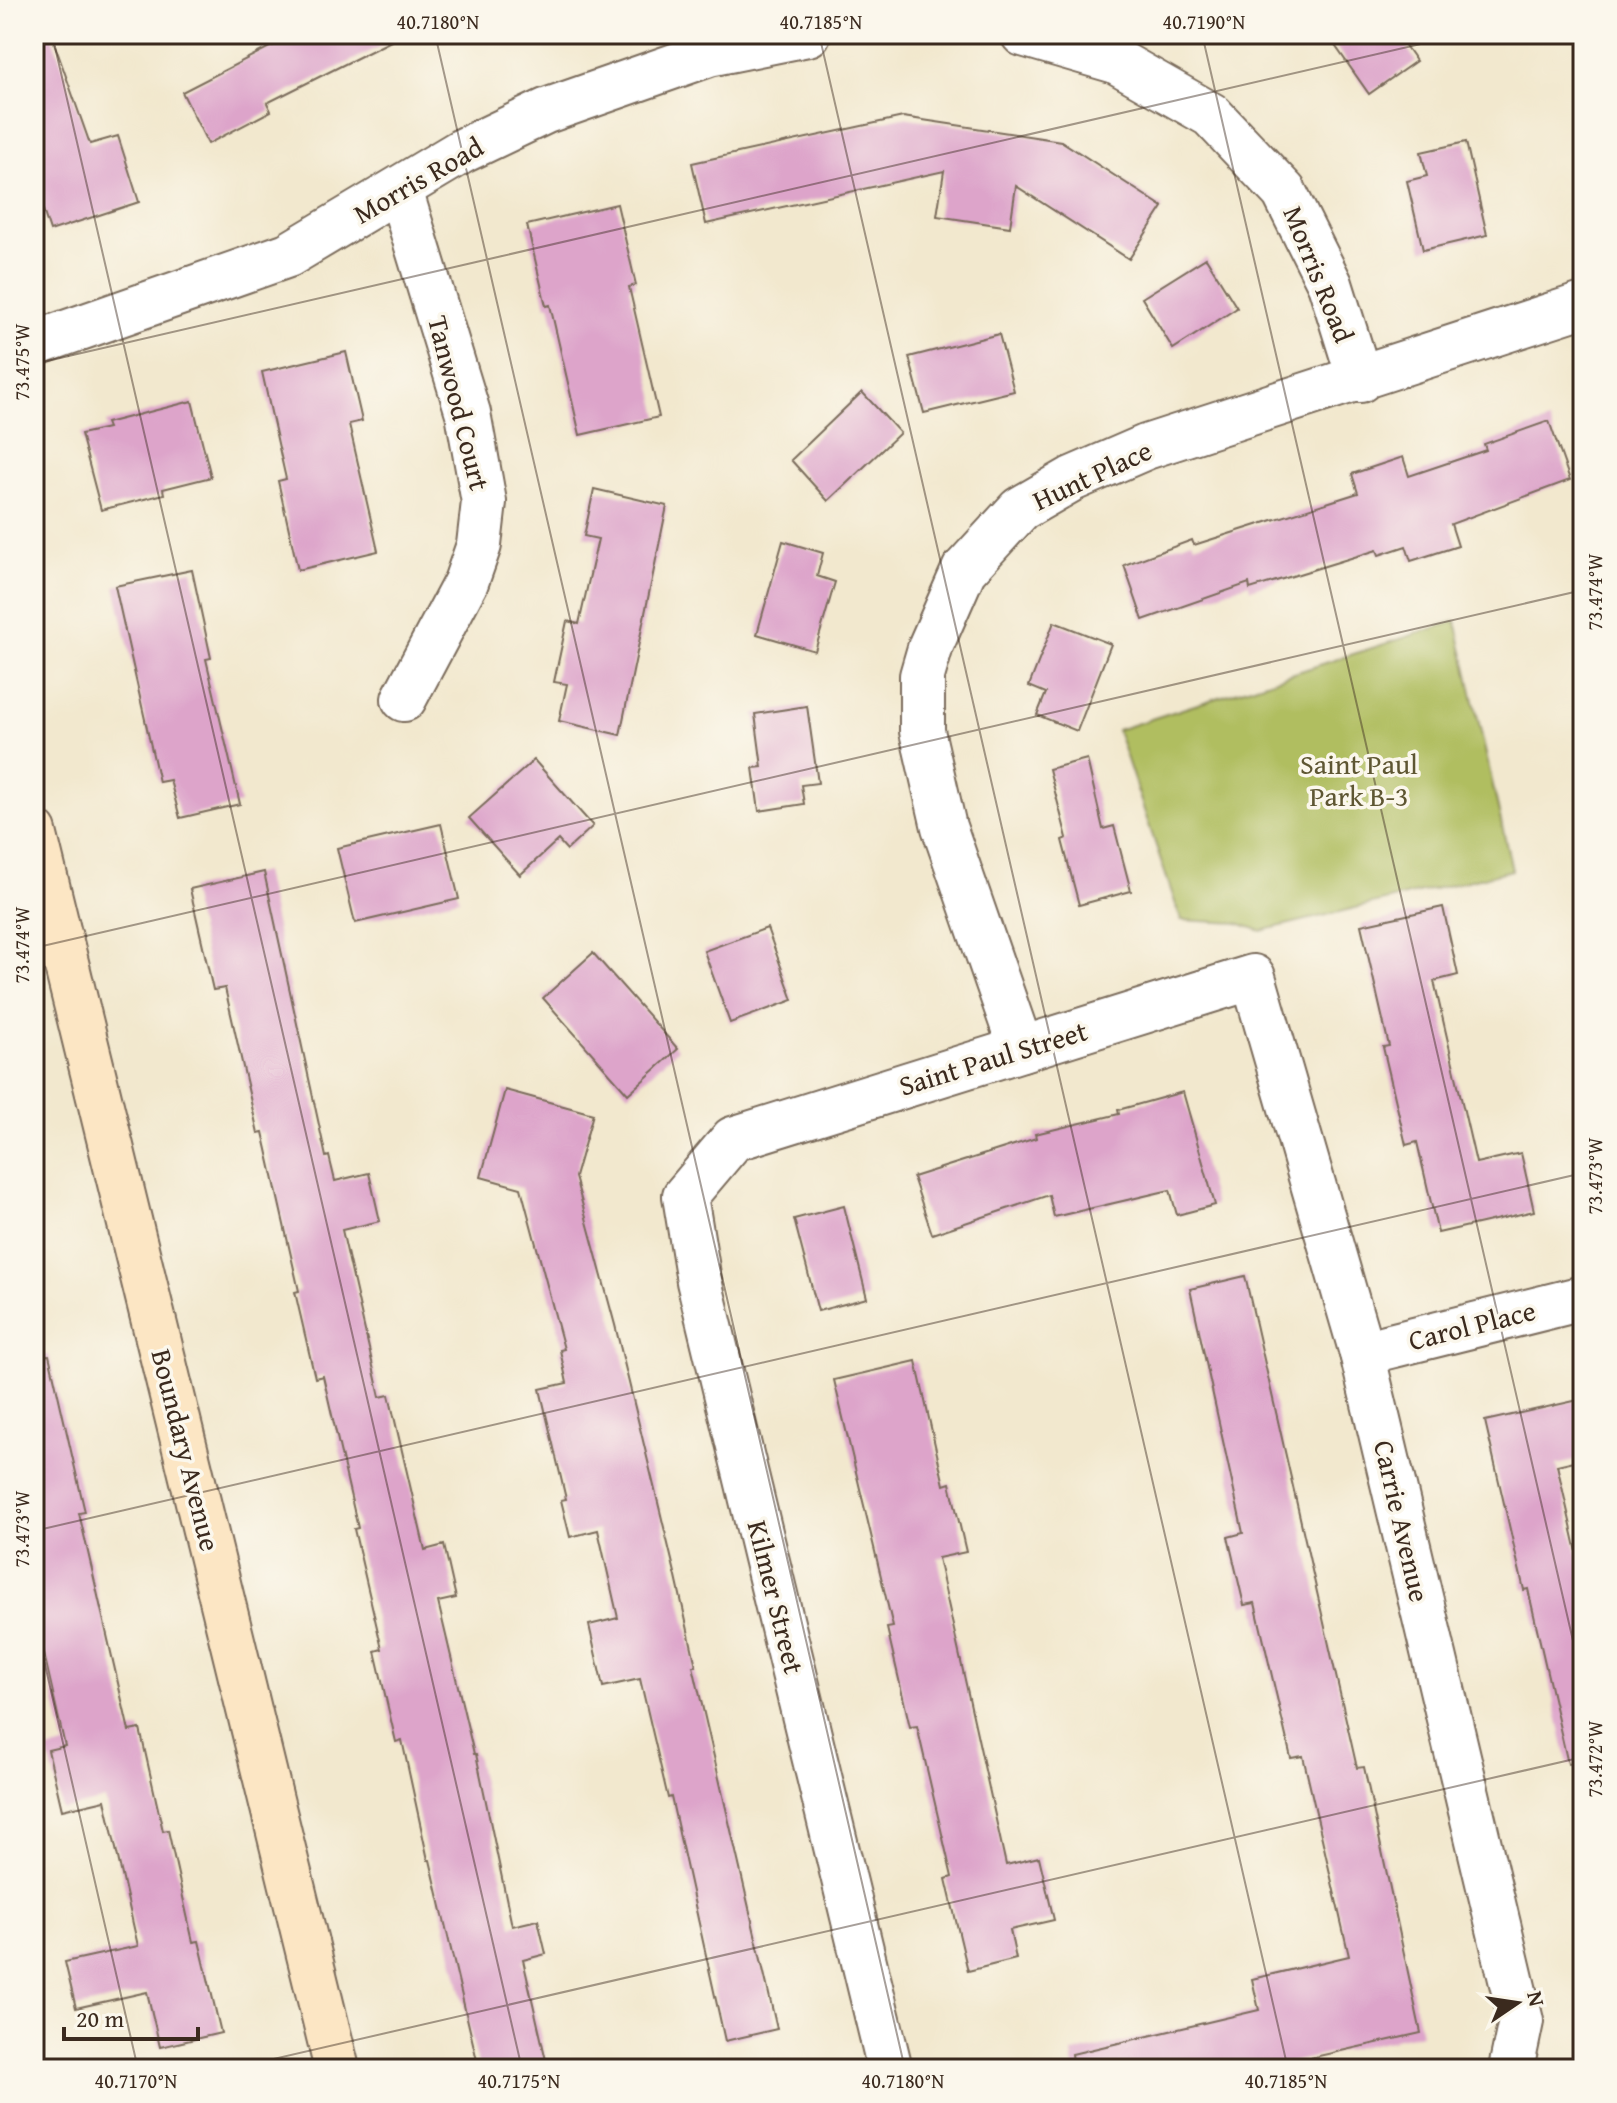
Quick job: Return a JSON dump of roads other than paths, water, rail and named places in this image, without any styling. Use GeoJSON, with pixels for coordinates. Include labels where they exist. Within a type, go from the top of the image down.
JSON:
{"type":"FeatureCollection","features":[{"type":"Feature","properties":{"kind":"main road","name":"Boundary Avenue"},"geometry":{"type":"LineString","coordinates":[[34,832],[337,2069]]}},
{"type":"Feature","properties":{"kind":"street","name":"Morris Road"},"geometry":{"type":"LineString","coordinates":[[34,344],[288,255],[462,151],[546,111],[709,54],[808,34]]}},
{"type":"Feature","properties":{"kind":"street","name":"Morris Road"},"geometry":{"type":"LineString","coordinates":[[1023,34],[1116,61],[1211,115],[1284,192],[1330,284],[1360,380]]}},
{"type":"Feature","properties":{"kind":"street","name":"Tanwood Court"},"geometry":{"type":"LineString","coordinates":[[400,190],[468,413],[484,502],[479,545],[466,582],[404,699]]}},
{"type":"Feature","properties":{"kind":"street","name":"Hunt Place"},"geometry":{"type":"LineString","coordinates":[[1021,1049],[944,827],[922,731],[922,676],[964,570],[1020,509],[1072,479],[1146,447],[1360,380],[1583,305]]}},
{"type":"Feature","properties":{"kind":"street","name":"Saint Paul Street"},"geometry":{"type":"LineString","coordinates":[[733,1139],[1253,977]]}},
{"type":"Feature","properties":{"kind":"street","name":"Carrie Avenue"},"geometry":{"type":"LineString","coordinates":[[1253,977],[1362,1353],[1521,2021],[1511,2069]]}},
{"type":"Feature","properties":{"kind":"street","name":"Kilmer Street"},"geometry":{"type":"LineString","coordinates":[[733,1139],[685,1196],[697,1267],[890,2069]]}},
{"type":"Feature","properties":{"kind":"street","name":"Carol Place"},"geometry":{"type":"LineString","coordinates":[[1362,1353],[1583,1298]]}},
{"type":"Feature","properties":{"kind":"park label","name":"Saint Paul Park B-3"},"geometry":{"type":"Point","coordinates":[1359,780]}}]}
